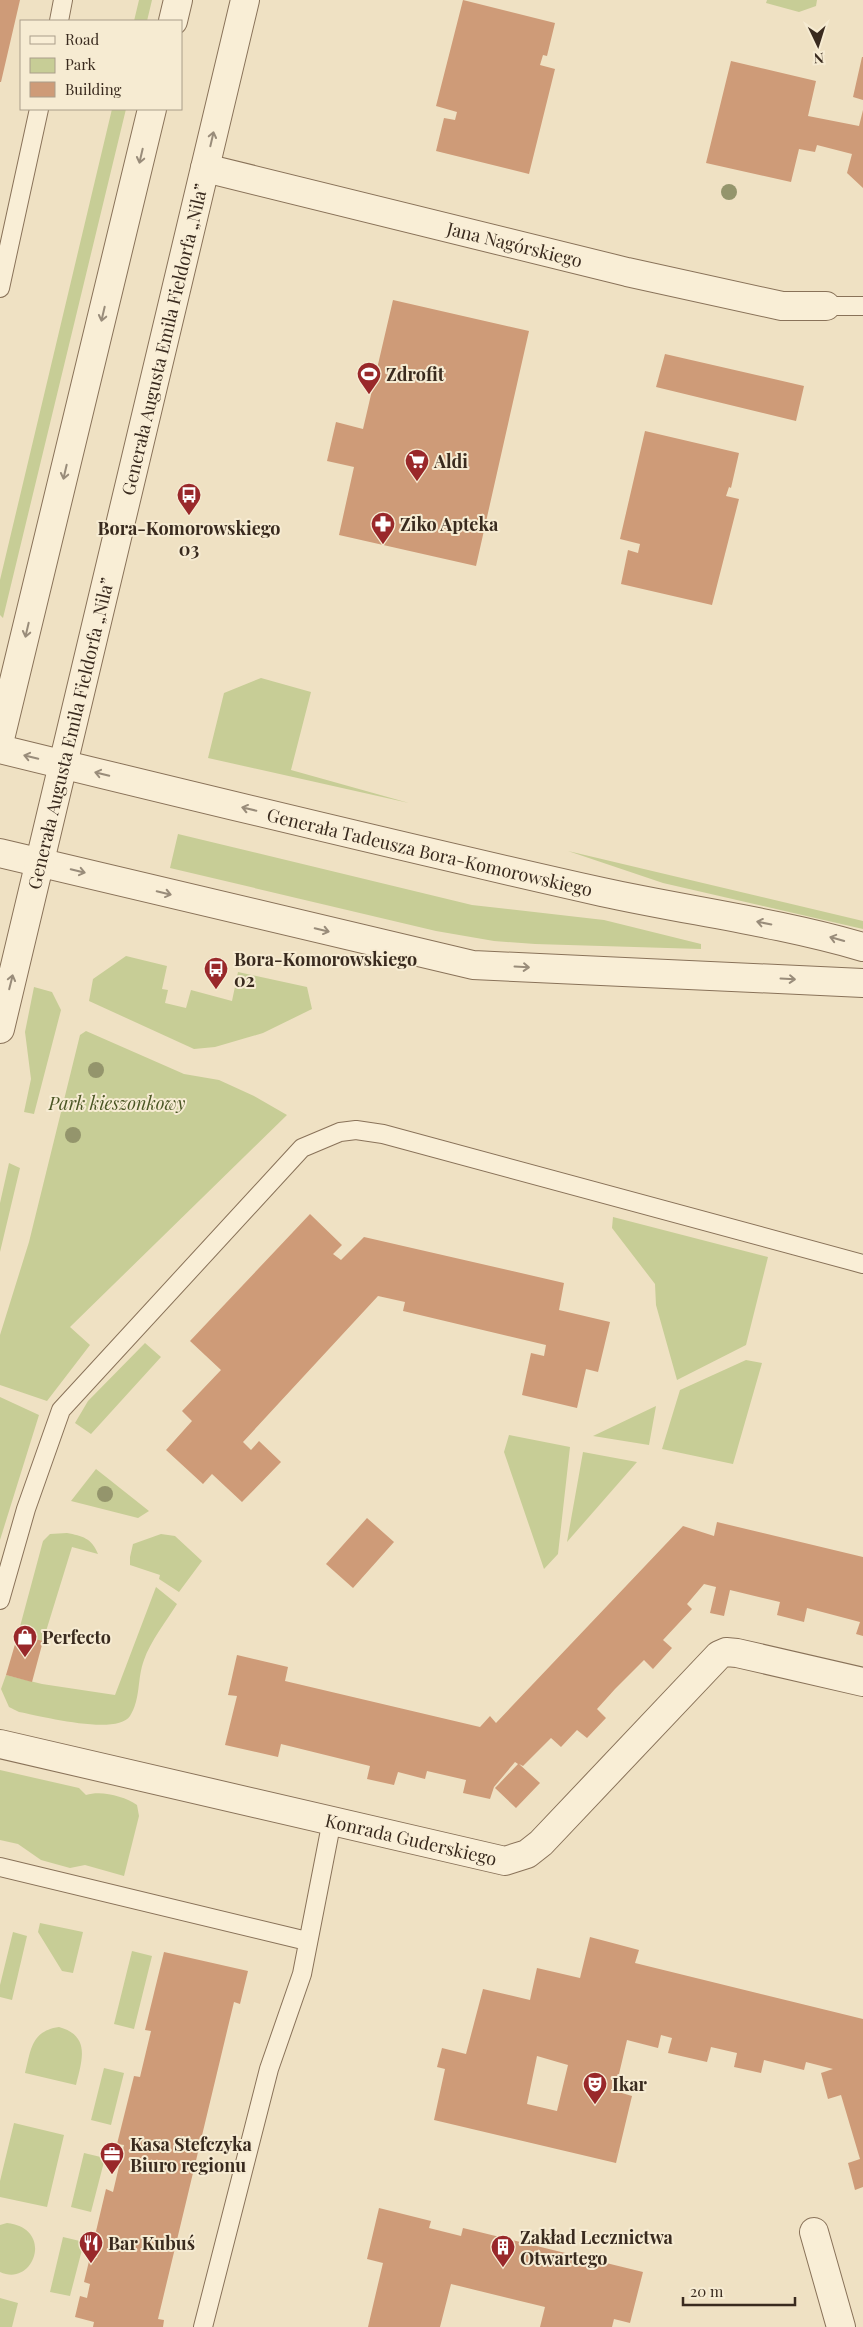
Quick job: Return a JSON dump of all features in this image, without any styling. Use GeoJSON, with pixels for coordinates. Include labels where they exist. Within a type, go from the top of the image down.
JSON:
{"type":"FeatureCollection","features":[{"type":"Feature","properties":{"kind":"street"},"geometry":{"type":"LineString","coordinates":[[173,20],[178,0]]}},
{"type":"Feature","properties":{"kind":"street","name":"Generała Augusta Emila Fieldorfa „Nila”"},"geometry":{"type":"LineString","coordinates":[[0,1030],[245,0]]}},
{"type":"Feature","properties":{"kind":"street"},"geometry":{"type":"LineString","coordinates":[[0,739],[152,110]]}},
{"type":"Feature","properties":{"kind":"street","name":"Jana Nagórskiego"},"geometry":{"type":"LineString","coordinates":[[205,168],[612,269],[782,306],[826,306]]}},
{"type":"Feature","properties":{"kind":"street","name":"Generała Tadeusza Bora-Komorowskiego"},"geometry":{"type":"LineString","coordinates":[[0,749],[603,892],[812,932],[863,947]]}},
{"type":"Feature","properties":{"kind":"street"},"geometry":{"type":"LineString","coordinates":[[0,852],[143,888],[473,965],[863,983]]}},
{"type":"Feature","properties":{"kind":"street","name":"Konrada Guderskiego"},"geometry":{"type":"LineString","coordinates":[[0,1744],[504,1861],[527,1854],[541,1843],[719,1655],[726,1652],[737,1653],[863,1682]]}},
{"type":"Feature","properties":{"kind":"street"},"geometry":{"type":"LineString","coordinates":[[814,2232],[841,2327]]}},
{"type":"Feature","properties":{"kind":"lane"},"geometry":{"type":"LineString","coordinates":[[59,20],[63,0]]}},
{"type":"Feature","properties":{"kind":"lane"},"geometry":{"type":"LineString","coordinates":[[0,288],[40,110]]}},
{"type":"Feature","properties":{"kind":"lane"},"geometry":{"type":"LineString","coordinates":[[826,306],[863,306]]}},
{"type":"Feature","properties":{"kind":"lane"},"geometry":{"type":"LineString","coordinates":[[0,1600],[26,1509],[62,1410],[302,1148],[340,1132],[356,1130],[384,1134],[863,1264]]}},
{"type":"Feature","properties":{"kind":"lane"},"geometry":{"type":"LineString","coordinates":[[203,2327],[269,2069],[302,1974],[332,1820]]}},
{"type":"Feature","properties":{"kind":"lane"},"geometry":{"type":"LineString","coordinates":[[0,1867],[307,1941]]}},
{"type":"Feature","properties":{"kind":"green space"},"geometry":{"type":"Polygon","coordinates":[[[139,0],[152,0],[147,20],[134,20],[139,0]]]}},
{"type":"Feature","properties":{"kind":"green space"},"geometry":{"type":"Polygon","coordinates":[[[767,0],[817,0],[816,6],[799,12],[766,3],[767,0]]]}},
{"type":"Feature","properties":{"kind":"green space"},"geometry":{"type":"Polygon","coordinates":[[[112,110],[126,110],[3,618],[0,615],[0,580],[112,110]]]}},
{"type":"Feature","properties":{"kind":"green space"},"geometry":{"type":"Polygon","coordinates":[[[261,678],[311,692],[291,770],[409,803],[208,758],[224,693],[261,678]]]}},
{"type":"Feature","properties":{"kind":"green space"},"geometry":{"type":"Polygon","coordinates":[[[178,834],[472,905],[604,920],[701,944],[701,949],[535,944],[494,941],[436,931],[170,868],[178,834]]]}},
{"type":"Feature","properties":{"kind":"green space"},"geometry":{"type":"Polygon","coordinates":[[[568,851],[863,921],[863,929],[663,883],[568,851]]]}},
{"type":"Feature","properties":{"kind":"green space"},"geometry":{"type":"Polygon","coordinates":[[[126,956],[167,966],[162,989],[168,990],[165,1003],[186,1008],[191,990],[232,1001],[238,972],[307,987],[312,1009],[263,1033],[215,1047],[194,1049],[89,1001],[93,979],[126,956]]]}},
{"type":"Feature","properties":{"kind":"green space"},"geometry":{"type":"Polygon","coordinates":[[[34,987],[52,992],[61,1010],[34,1114],[24,1112],[31,1079],[25,1032],[34,987]]]}},
{"type":"Feature","properties":{"kind":"green space","name":"Park kieszonkowy"},"geometry":{"type":"Polygon","coordinates":[[[86,1031],[184,1074],[219,1080],[254,1096],[287,1115],[70,1327],[90,1345],[47,1401],[0,1385],[0,1335],[29,1242],[80,1035],[86,1031]]]}},
{"type":"Feature","properties":{"kind":"green space"},"geometry":{"type":"Polygon","coordinates":[[[9,1163],[20,1168],[0,1252],[0,1203],[9,1163]]]}},
{"type":"Feature","properties":{"kind":"green space"},"geometry":{"type":"Polygon","coordinates":[[[613,1217],[768,1257],[746,1345],[677,1380],[656,1305],[655,1284],[612,1228],[613,1217]]]}},
{"type":"Feature","properties":{"kind":"green space"},"geometry":{"type":"Polygon","coordinates":[[[145,1343],[161,1357],[91,1434],[75,1423],[88,1401],[145,1343]]]}},
{"type":"Feature","properties":{"kind":"green space"},"geometry":{"type":"Polygon","coordinates":[[[746,1360],[762,1363],[733,1464],[662,1449],[680,1390],[746,1360]]]}},
{"type":"Feature","properties":{"kind":"green space"},"geometry":{"type":"Polygon","coordinates":[[[0,1397],[39,1415],[0,1540],[0,1397]]]}},
{"type":"Feature","properties":{"kind":"green space"},"geometry":{"type":"Polygon","coordinates":[[[656,1406],[649,1445],[593,1436],[656,1406]]]}},
{"type":"Feature","properties":{"kind":"green space"},"geometry":{"type":"Polygon","coordinates":[[[509,1435],[570,1447],[558,1554],[544,1569],[504,1452],[509,1435]]]}},
{"type":"Feature","properties":{"kind":"green space"},"geometry":{"type":"Polygon","coordinates":[[[583,1452],[637,1462],[567,1542],[583,1452]]]}},
{"type":"Feature","properties":{"kind":"green space"},"geometry":{"type":"Polygon","coordinates":[[[96,1469],[149,1511],[138,1518],[71,1501],[96,1469]]]}},
{"type":"Feature","properties":{"kind":"green space"},"geometry":{"type":"Polygon","coordinates":[[[67,1533],[90,1541],[98,1554],[72,1547],[43,1641],[18,1634],[43,1541],[50,1534],[67,1533]]]}},
{"type":"Feature","properties":{"kind":"green space"},"geometry":{"type":"Polygon","coordinates":[[[161,1534],[175,1536],[202,1561],[179,1592],[159,1579],[160,1575],[130,1565],[133,1544],[161,1534]]]}},
{"type":"Feature","properties":{"kind":"green space"},"geometry":{"type":"Polygon","coordinates":[[[156,1587],[177,1604],[147,1653],[142,1667],[136,1703],[130,1716],[122,1722],[95,1725],[19,1712],[9,1707],[1,1689],[6,1675],[42,1684],[115,1695],[156,1587]]]}},
{"type":"Feature","properties":{"kind":"green space"},"geometry":{"type":"Polygon","coordinates":[[[0,1770],[79,1788],[86,1795],[98,1793],[112,1795],[137,1805],[139,1816],[124,1876],[85,1865],[70,1868],[41,1860],[18,1844],[0,1840],[0,1770]]]}},
{"type":"Feature","properties":{"kind":"green space"},"geometry":{"type":"Polygon","coordinates":[[[40,1923],[83,1932],[73,1973],[62,1971],[38,1932],[40,1923]]]}},
{"type":"Feature","properties":{"kind":"green space"},"geometry":{"type":"Polygon","coordinates":[[[13,1932],[27,1936],[12,2000],[0,1997],[0,1985],[13,1932]]]}},
{"type":"Feature","properties":{"kind":"green space"},"geometry":{"type":"Polygon","coordinates":[[[132,1951],[152,1956],[134,2029],[114,2024],[132,1951]]]}},
{"type":"Feature","properties":{"kind":"green space"},"geometry":{"type":"Polygon","coordinates":[[[59,2027],[76,2036],[80,2043],[82,2058],[76,2085],[25,2073],[31,2049],[38,2037],[50,2029],[59,2027]]]}},
{"type":"Feature","properties":{"kind":"green space"},"geometry":{"type":"Polygon","coordinates":[[[104,2068],[124,2073],[111,2125],[91,2120],[104,2068]]]}},
{"type":"Feature","properties":{"kind":"green space"},"geometry":{"type":"Polygon","coordinates":[[[14,2123],[64,2135],[47,2207],[0,2197],[0,2181],[14,2123]]]}},
{"type":"Feature","properties":{"kind":"green space"},"geometry":{"type":"Polygon","coordinates":[[[84,2153],[105,2158],[91,2212],[71,2207],[84,2153]]]}},
{"type":"Feature","properties":{"kind":"green space"},"geometry":{"type":"Polygon","coordinates":[[[7,2223],[22,2227],[31,2235],[35,2245],[30,2265],[22,2272],[12,2275],[0,2272],[0,2225],[7,2223]]]}},
{"type":"Feature","properties":{"kind":"green space"},"geometry":{"type":"Polygon","coordinates":[[[63,2237],[84,2242],[70,2296],[50,2292],[63,2237]]]}},
{"type":"Feature","properties":{"kind":"green space"},"geometry":{"type":"Polygon","coordinates":[[[0,2298],[18,2303],[12,2327],[0,2327],[0,2298]]]}},
{"type":"Feature","properties":{"kind":"building"},"geometry":{"type":"Polygon","coordinates":[[[0,0],[20,0],[1,82],[0,82],[0,0]]]}},
{"type":"Feature","properties":{"kind":"building"},"geometry":{"type":"Polygon","coordinates":[[[463,0],[555,23],[547,56],[543,55],[540,65],[555,69],[529,174],[436,151],[444,118],[455,120],[457,112],[436,106],[463,0]]]}},
{"type":"Feature","properties":{"kind":"building"},"geometry":{"type":"Polygon","coordinates":[[[863,57],[863,100],[853,97],[863,57]]]}},
{"type":"Feature","properties":{"kind":"building"},"geometry":{"type":"Polygon","coordinates":[[[731,61],[816,81],[808,116],[859,126],[863,110],[863,188],[847,173],[852,154],[817,145],[815,152],[799,149],[791,182],[706,163],[731,61]]]}},
{"type":"Feature","properties":{"kind":"building"},"geometry":{"type":"Polygon","coordinates":[[[393,300],[529,331],[476,566],[339,535],[354,467],[327,461],[336,422],[363,429],[393,300]]]}},
{"type":"Feature","properties":{"kind":"building"},"geometry":{"type":"Polygon","coordinates":[[[665,354],[804,386],[796,421],[656,387],[665,354]]]}},
{"type":"Feature","properties":{"kind":"building"},"geometry":{"type":"Polygon","coordinates":[[[645,431],[739,453],[731,488],[729,487],[726,496],[739,499],[712,605],[621,584],[628,550],[638,553],[640,544],[620,539],[645,431]]]}},
{"type":"Feature","properties":{"kind":"building"},"geometry":{"type":"Polygon","coordinates":[[[310,1214],[342,1245],[333,1254],[341,1260],[364,1237],[564,1283],[559,1310],[610,1322],[598,1372],[586,1369],[577,1408],[522,1395],[531,1353],[544,1356],[546,1345],[403,1311],[405,1302],[378,1296],[243,1442],[251,1450],[259,1441],[281,1462],[242,1502],[212,1474],[203,1484],[166,1450],[192,1421],[182,1411],[221,1370],[190,1341],[310,1214]]]}},
{"type":"Feature","properties":{"kind":"building"},"geometry":{"type":"Polygon","coordinates":[[[367,1518],[394,1542],[353,1588],[326,1564],[367,1518]]]}},
{"type":"Feature","properties":{"kind":"building"},"geometry":{"type":"Polygon","coordinates":[[[717,1522],[863,1557],[863,1636],[856,1634],[860,1622],[807,1608],[804,1622],[777,1615],[780,1602],[730,1590],[724,1616],[710,1613],[716,1587],[704,1584],[687,1604],[692,1609],[663,1640],[672,1648],[653,1669],[644,1660],[615,1689],[597,1709],[606,1718],[587,1738],[577,1730],[561,1747],[551,1738],[523,1766],[519,1764],[540,1783],[516,1808],[495,1788],[518,1764],[515,1762],[494,1787],[490,1799],[463,1793],[466,1780],[427,1771],[425,1779],[398,1772],[394,1785],[367,1779],[370,1766],[281,1744],[278,1757],[225,1745],[237,1696],[228,1695],[237,1655],[288,1667],[285,1681],[480,1727],[490,1716],[496,1723],[683,1526],[714,1536],[717,1522]]]}},
{"type":"Feature","properties":{"kind":"building","name":"Perfecto"},"geometry":{"type":"Polygon","coordinates":[[[18,1634],[43,1641],[32,1682],[6,1675],[18,1634]]]}},
{"type":"Feature","properties":{"kind":"building"},"geometry":{"type":"Polygon","coordinates":[[[590,1937],[639,1950],[635,1963],[863,2019],[863,2187],[855,2190],[848,2163],[860,2159],[841,2095],[828,2099],[821,2073],[833,2069],[806,2062],[804,2070],[764,2060],[761,2073],[734,2067],[737,2053],[711,2047],[707,2062],[668,2053],[672,2038],[661,2035],[658,2048],[627,2040],[615,2091],[632,2096],[616,2163],[434,2120],[445,2069],[437,2067],[442,2048],[466,2054],[483,1989],[530,2000],[537,1968],[580,1978],[590,1937]],[[537,2056],[527,2104],[557,2111],[568,2065],[537,2056]]]}},
{"type":"Feature","properties":{"kind":"building"},"geometry":{"type":"Polygon","coordinates":[[[164,1952],[248,1971],[240,2004],[234,2002],[158,2319],[164,2320],[163,2327],[93,2327],[94,2322],[75,2317],[80,2296],[87,2298],[90,2284],[84,2282],[90,2257],[97,2258],[100,2246],[93,2244],[106,2189],[113,2192],[124,2145],[117,2144],[134,2076],[140,2077],[151,2031],[145,2030],[164,1952]]]}},
{"type":"Feature","properties":{"kind":"building","name":"Zakład Lecznictwa Otwartego"},"geometry":{"type":"Polygon","coordinates":[[[379,2208],[431,2221],[429,2228],[461,2236],[463,2228],[643,2272],[630,2323],[614,2319],[612,2327],[540,2327],[545,2307],[451,2284],[440,2327],[368,2327],[383,2263],[367,2259],[379,2208]]]}},
{"type":"Feature","properties":{"kind":"place","name":"Zdrofit"},"geometry":{"type":"Point","coordinates":[369,395]}},
{"type":"Feature","properties":{"kind":"place","name":"Aldi"},"geometry":{"type":"Point","coordinates":[417,482]}},
{"type":"Feature","properties":{"kind":"place","name":"Bora-Komorowskiego 03"},"geometry":{"type":"Point","coordinates":[189,516]}},
{"type":"Feature","properties":{"kind":"place","name":"Ziko Apteka"},"geometry":{"type":"Point","coordinates":[383,545]}},
{"type":"Feature","properties":{"kind":"place","name":"Bora-Komorowskiego 02"},"geometry":{"type":"Point","coordinates":[216,990]}},
{"type":"Feature","properties":{"kind":"place","name":"Perfecto"},"geometry":{"type":"Point","coordinates":[25,1658]}},
{"type":"Feature","properties":{"kind":"place","name":"Ikar"},"geometry":{"type":"Point","coordinates":[595,2105]}},
{"type":"Feature","properties":{"kind":"place","name":"Kasa Stefczyka Biuro regionu"},"geometry":{"type":"Point","coordinates":[112,2175]}},
{"type":"Feature","properties":{"kind":"place","name":"Bar Kubuś"},"geometry":{"type":"Point","coordinates":[91,2264]}},
{"type":"Feature","properties":{"kind":"place","name":"Zakład Lecznictwa Otwartego"},"geometry":{"type":"Point","coordinates":[503,2268]}}]}
